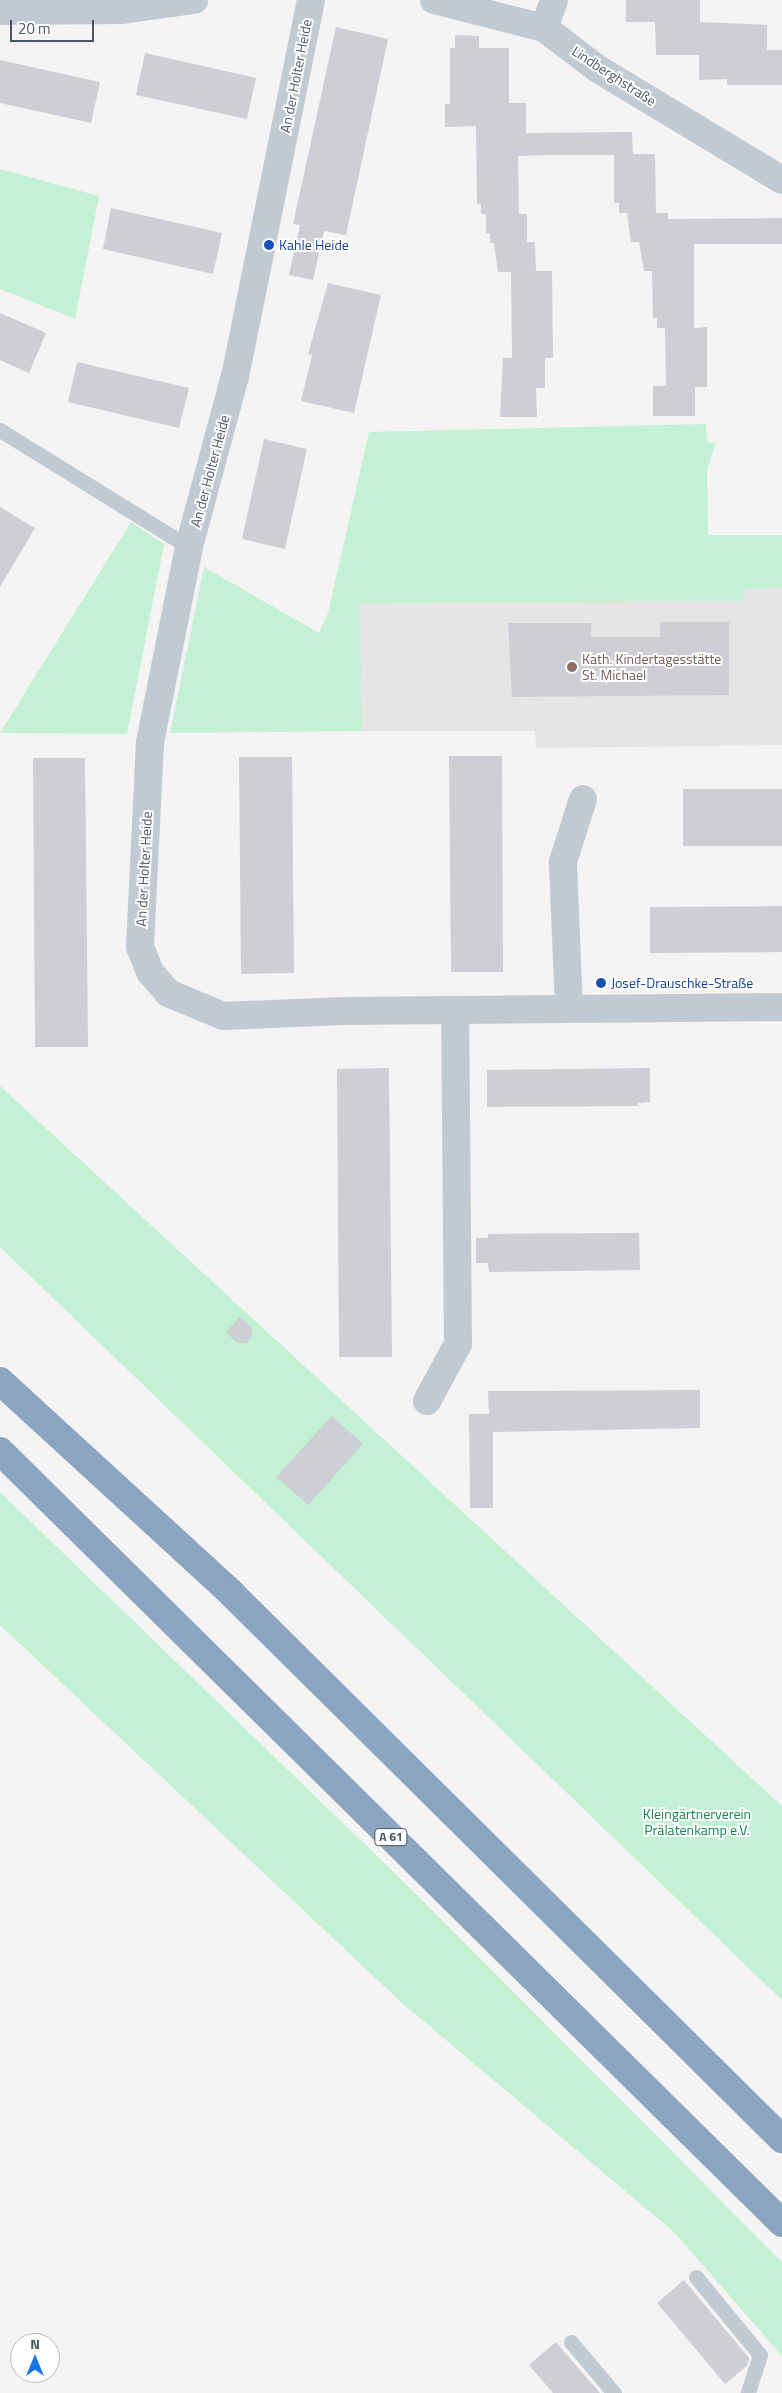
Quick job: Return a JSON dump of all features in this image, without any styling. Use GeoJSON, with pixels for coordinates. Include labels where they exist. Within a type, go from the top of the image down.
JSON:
{"type":"FeatureCollection","features":[{"type":"Feature","properties":{"kind":"highway"},"geometry":{"type":"LineString","coordinates":[[0,1381],[231,1593],[782,2139]]}},
{"type":"Feature","properties":{"kind":"highway","name":"A 61"},"geometry":{"type":"LineString","coordinates":[[0,1451],[782,2223]]}},
{"type":"Feature","properties":{"kind":"street"},"geometry":{"type":"LineString","coordinates":[[0,12],[122,10],[194,0]]}},
{"type":"Feature","properties":{"kind":"street","name":"An der Holter Heide"},"geometry":{"type":"LineString","coordinates":[[311,0],[235,376],[189,547],[150,742],[140,947],[150,972],[168,993],[223,1016],[455,1010]]}},
{"type":"Feature","properties":{"kind":"street","name":"Lindberghstraße"},"geometry":{"type":"LineString","coordinates":[[434,0],[544,28],[598,69],[782,180]]}},
{"type":"Feature","properties":{"kind":"street"},"geometry":{"type":"LineString","coordinates":[[544,28],[554,0]]}},
{"type":"Feature","properties":{"kind":"street"},"geometry":{"type":"LineString","coordinates":[[569,1008],[563,862],[583,799]]}},
{"type":"Feature","properties":{"kind":"street"},"geometry":{"type":"LineString","coordinates":[[427,1401],[458,1344],[455,1010],[782,1007]]}},
{"type":"Feature","properties":{"kind":"lane"},"geometry":{"type":"LineString","coordinates":[[0,430],[189,547]]}},
{"type":"Feature","properties":{"kind":"lane"},"geometry":{"type":"LineString","coordinates":[[696,2277],[760,2355],[748,2393]]}},
{"type":"Feature","properties":{"kind":"lane"},"geometry":{"type":"LineString","coordinates":[[571,2342],[614,2393]]}},
{"type":"Feature","properties":{"kind":"shaded area","name":"Kath. Kindertagesstätte St. Michael"},"geometry":{"type":"Polygon","coordinates":[[[782,588],[782,745],[536,748],[535,731],[362,731],[360,603],[744,601],[744,589],[782,588]]]}},
{"type":"Feature","properties":{"kind":"green space"},"geometry":{"type":"Polygon","coordinates":[[[0,169],[99,196],[75,319],[0,289],[0,169]]]}},
{"type":"Feature","properties":{"kind":"green space"},"geometry":{"type":"Polygon","coordinates":[[[706,424],[707,442],[716,443],[707,469],[708,535],[782,535],[782,588],[744,589],[744,601],[360,603],[362,731],[170,733],[204,567],[319,633],[328,613],[369,432],[706,424]]]}},
{"type":"Feature","properties":{"kind":"green space"},"geometry":{"type":"Polygon","coordinates":[[[131,522],[164,544],[127,734],[0,733],[131,522]]]}},
{"type":"Feature","properties":{"kind":"green space","name":"Kleingärtnerverein Prälatenkamp e.V."},"geometry":{"type":"Polygon","coordinates":[[[0,1086],[782,1806],[782,2000],[0,1247],[0,1086]]]}},
{"type":"Feature","properties":{"kind":"green space"},"geometry":{"type":"Polygon","coordinates":[[[0,1492],[406,1884],[782,2262],[782,2356],[675,2233],[402,2003],[0,1625],[0,1492]]]}},
{"type":"Feature","properties":{"kind":"building"},"geometry":{"type":"Polygon","coordinates":[[[626,0],[700,0],[700,22],[767,25],[767,50],[782,50],[782,85],[727,85],[727,79],[699,80],[699,55],[656,55],[655,22],[626,22],[626,0]]]}},
{"type":"Feature","properties":{"kind":"building"},"geometry":{"type":"Polygon","coordinates":[[[336,27],[388,39],[346,235],[324,231],[313,280],[289,275],[300,225],[293,224],[336,27]]]}},
{"type":"Feature","properties":{"kind":"building"},"geometry":{"type":"Polygon","coordinates":[[[455,35],[479,36],[479,48],[509,48],[509,103],[526,103],[526,133],[632,132],[633,154],[655,154],[656,213],[668,213],[668,219],[782,218],[782,244],[694,244],[694,328],[707,327],[707,387],[695,387],[695,416],[653,416],[653,386],[666,386],[665,328],[657,328],[657,318],[653,318],[652,271],[644,271],[639,242],[631,242],[627,213],[619,213],[619,203],[614,203],[614,155],[551,155],[518,156],[519,214],[527,214],[527,242],[535,242],[536,271],[552,271],[553,358],[545,358],[545,388],[536,388],[537,417],[500,417],[503,358],[512,358],[511,272],[498,272],[494,243],[490,243],[490,233],[486,233],[486,214],[481,214],[481,204],[477,204],[476,126],[445,127],[445,104],[450,104],[450,48],[455,48],[455,35]]]}},
{"type":"Feature","properties":{"kind":"building"},"geometry":{"type":"Polygon","coordinates":[[[145,53],[256,78],[247,119],[136,95],[145,53]]]}},
{"type":"Feature","properties":{"kind":"building"},"geometry":{"type":"Polygon","coordinates":[[[0,60],[100,82],[91,123],[0,103],[0,60]]]}},
{"type":"Feature","properties":{"kind":"building"},"geometry":{"type":"Polygon","coordinates":[[[111,208],[222,233],[213,274],[103,249],[111,208]]]}},
{"type":"Feature","properties":{"kind":"building"},"geometry":{"type":"Polygon","coordinates":[[[328,283],[381,295],[354,413],[301,401],[312,355],[308,354],[328,283]]]}},
{"type":"Feature","properties":{"kind":"building"},"geometry":{"type":"Polygon","coordinates":[[[0,313],[46,333],[29,373],[0,360],[0,313]]]}},
{"type":"Feature","properties":{"kind":"building"},"geometry":{"type":"Polygon","coordinates":[[[77,362],[189,388],[179,428],[68,402],[77,362]]]}},
{"type":"Feature","properties":{"kind":"building"},"geometry":{"type":"Polygon","coordinates":[[[264,439],[307,449],[285,549],[242,539],[264,439]]]}},
{"type":"Feature","properties":{"kind":"building"},"geometry":{"type":"Polygon","coordinates":[[[0,507],[35,528],[0,587],[0,507]]]}},
{"type":"Feature","properties":{"kind":"building"},"geometry":{"type":"Polygon","coordinates":[[[660,622],[729,622],[729,695],[512,697],[508,623],[591,623],[591,637],[660,637],[660,622]]]}},
{"type":"Feature","properties":{"kind":"building"},"geometry":{"type":"Polygon","coordinates":[[[449,756],[502,756],[503,972],[451,972],[449,756]]]}},
{"type":"Feature","properties":{"kind":"building"},"geometry":{"type":"Polygon","coordinates":[[[239,757],[292,757],[294,973],[241,974],[239,757]]]}},
{"type":"Feature","properties":{"kind":"building"},"geometry":{"type":"Polygon","coordinates":[[[33,758],[85,758],[88,1047],[35,1047],[33,758]]]}},
{"type":"Feature","properties":{"kind":"building"},"geometry":{"type":"Polygon","coordinates":[[[683,789],[782,789],[782,846],[683,846],[683,789]]]}},
{"type":"Feature","properties":{"kind":"building"},"geometry":{"type":"Polygon","coordinates":[[[782,906],[782,952],[650,953],[650,907],[782,906]]]}},
{"type":"Feature","properties":{"kind":"building"},"geometry":{"type":"Polygon","coordinates":[[[389,1068],[392,1357],[339,1357],[337,1069],[389,1068]]]}},
{"type":"Feature","properties":{"kind":"building"},"geometry":{"type":"Polygon","coordinates":[[[650,1068],[650,1102],[638,1103],[638,1106],[487,1107],[487,1070],[650,1068]]]}},
{"type":"Feature","properties":{"kind":"building"},"geometry":{"type":"Polygon","coordinates":[[[639,1233],[640,1270],[489,1272],[488,1263],[476,1263],[476,1238],[488,1238],[488,1234],[639,1233]]]}},
{"type":"Feature","properties":{"kind":"building"},"geometry":{"type":"Polygon","coordinates":[[[240,1317],[252,1328],[252,1337],[246,1343],[237,1343],[226,1332],[240,1317]]]}},
{"type":"Feature","properties":{"kind":"building"},"geometry":{"type":"Polygon","coordinates":[[[700,1390],[700,1428],[493,1432],[493,1508],[470,1508],[469,1414],[489,1414],[488,1391],[700,1390]]]}},
{"type":"Feature","properties":{"kind":"building"},"geometry":{"type":"Polygon","coordinates":[[[332,1416],[363,1444],[308,1505],[276,1477],[332,1416]]]}},
{"type":"Feature","properties":{"kind":"building"},"geometry":{"type":"Polygon","coordinates":[[[684,2280],[749,2358],[747,2366],[725,2384],[657,2303],[684,2280]]]}},
{"type":"Feature","properties":{"kind":"building"},"geometry":{"type":"Polygon","coordinates":[[[556,2342],[600,2393],[553,2393],[529,2365],[556,2342]]]}},
{"type":"Feature","properties":{"kind":"place","name":"Kahle Heide"},"geometry":{"type":"Point","coordinates":[269,245]}},
{"type":"Feature","properties":{"kind":"place","name":"Kath. Kindertagesstätte St. Michael"},"geometry":{"type":"Point","coordinates":[572,667]}},
{"type":"Feature","properties":{"kind":"place","name":"Josef-Drauschke-Straße"},"geometry":{"type":"Point","coordinates":[601,983]}}]}
